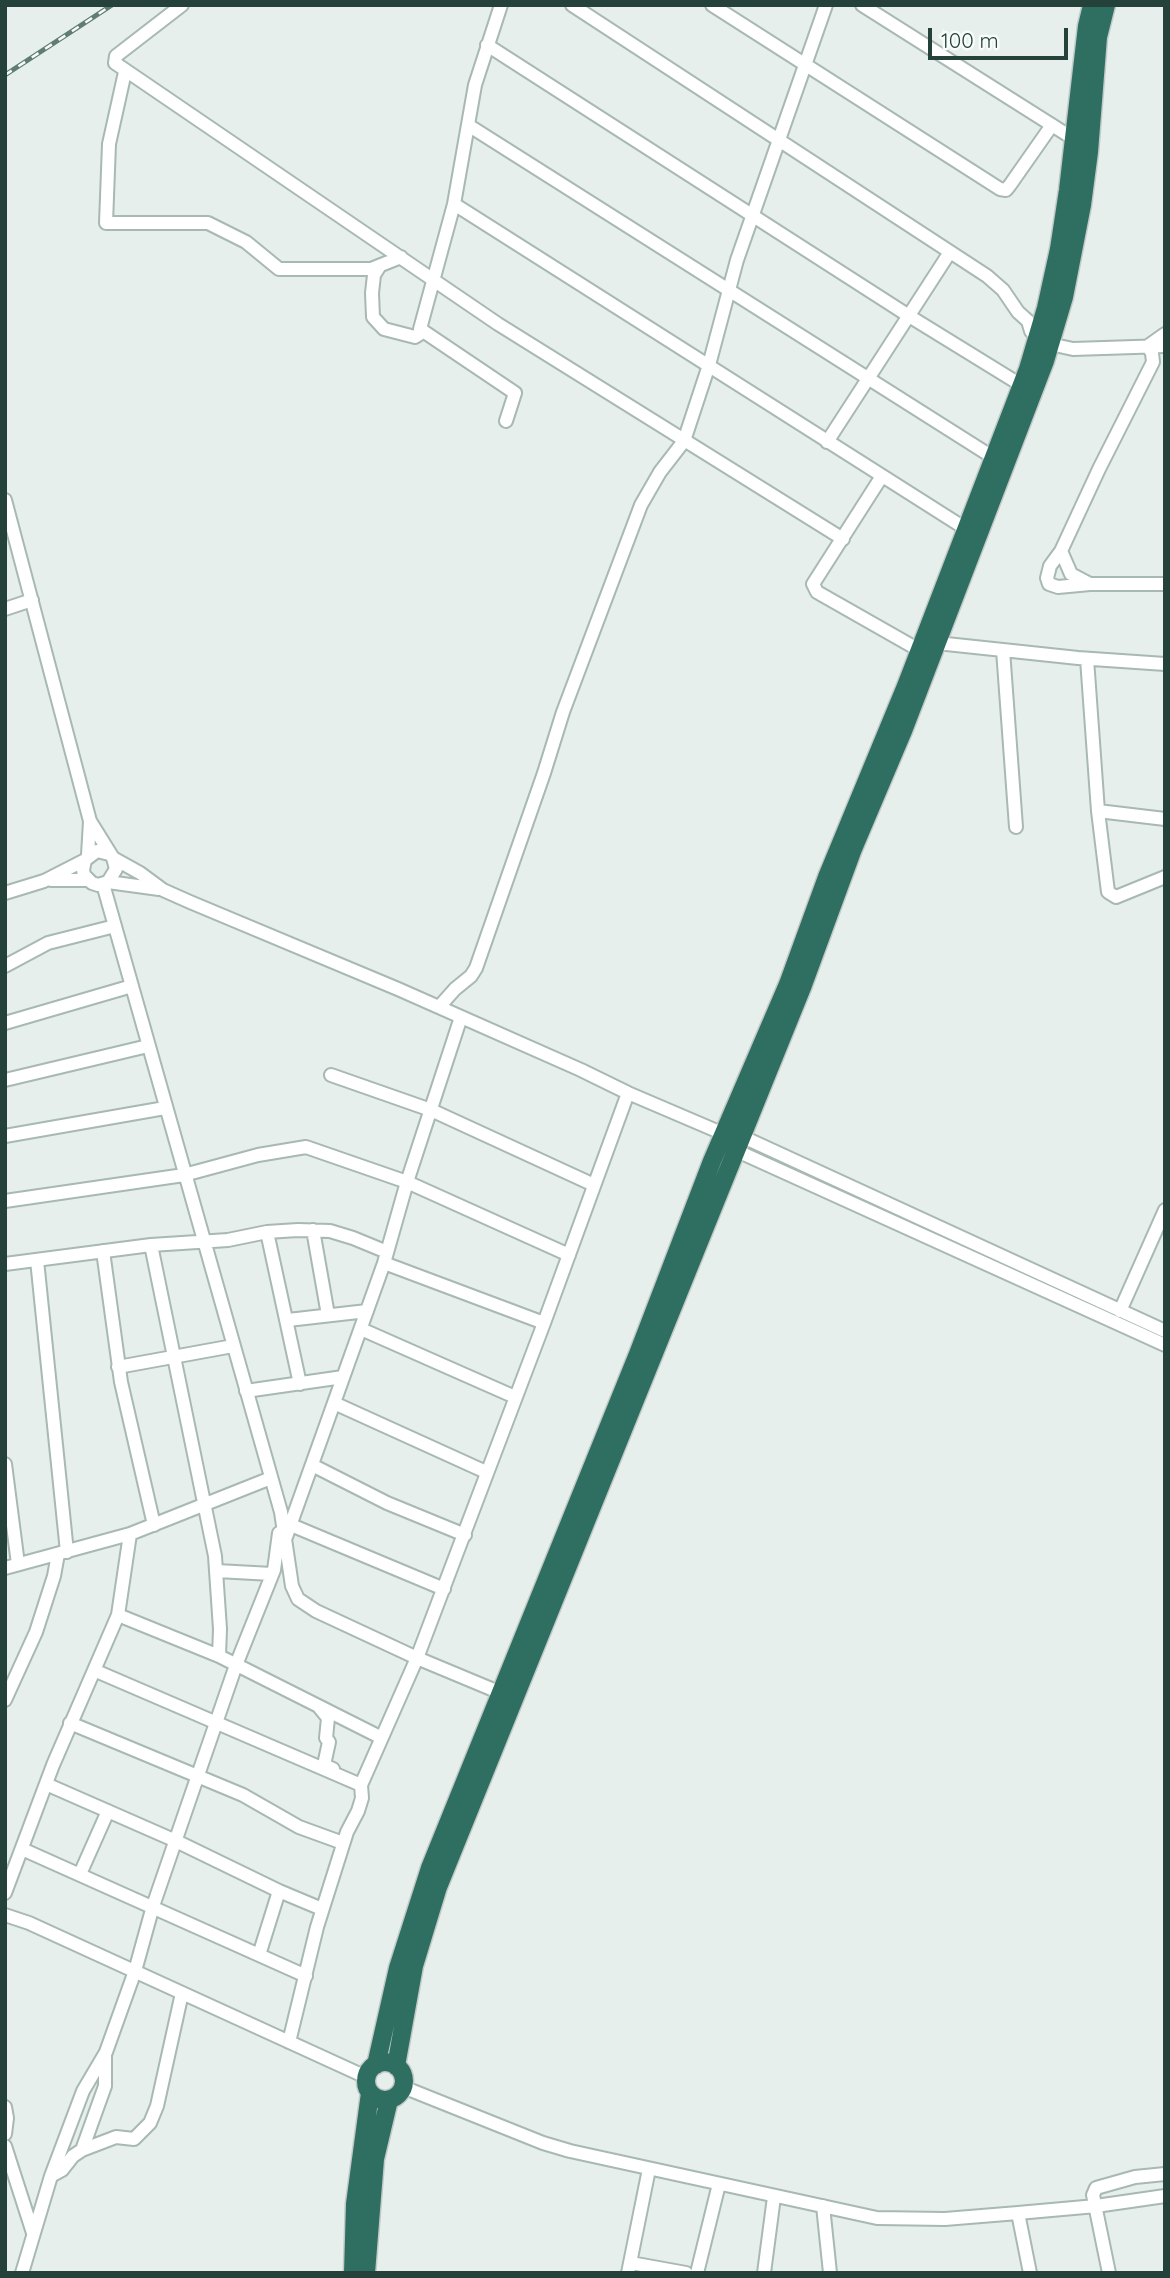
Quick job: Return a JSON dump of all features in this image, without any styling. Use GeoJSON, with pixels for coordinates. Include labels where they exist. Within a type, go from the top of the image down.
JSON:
{"type":"FeatureCollection","features":[{"type":"Feature","properties":{"kind":"highway"},"geometry":{"type":"LineString","coordinates":[[352,2273],[355,2204],[371,2078],[398,1968],[418,1902],[638,1354],[803,985],[888,748],[937,643],[1044,341],[1074,139],[1087,26],[1093,5]]}},
{"type":"Feature","properties":{"kind":"highway"},"geometry":{"type":"LineString","coordinates":[[897,729],[919,650],[1021,384],[1064,297],[1082,205],[1098,37],[1106,5]]}},
{"type":"Feature","properties":{"kind":"highway"},"geometry":{"type":"LineString","coordinates":[[396,2066],[414,1966],[438,1887],[733,1140]]}},
{"type":"Feature","properties":{"kind":"highway"},"geometry":{"type":"LineString","coordinates":[[366,2273],[375,2159],[402,2075],[396,2066],[386,2062],[371,2078]]}},
{"type":"Feature","properties":{"kind":"highway"},"geometry":{"type":"LineString","coordinates":[[371,2078],[379,2099],[396,2093]]}},
{"type":"Feature","properties":{"kind":"street"},"geometry":{"type":"LineString","coordinates":[[181,5],[116,56],[115,63],[498,324],[843,539]]}},
{"type":"Feature","properties":{"kind":"street"},"geometry":{"type":"LineString","coordinates":[[501,5],[475,85],[454,204],[420,329],[515,393],[506,421]]}},
{"type":"Feature","properties":{"kind":"street"},"geometry":{"type":"LineString","coordinates":[[572,5],[987,275],[1003,290],[1017,312],[1028,321],[1031,331],[1044,341],[1073,349],[1165,346]]}},
{"type":"Feature","properties":{"kind":"street"},"geometry":{"type":"LineString","coordinates":[[712,5],[1000,189],[1006,190],[1052,125]]}},
{"type":"Feature","properties":{"kind":"street"},"geometry":{"type":"LineString","coordinates":[[439,1007],[476,968],[563,712],[641,505],[660,472],[684,441],[709,365],[728,290],[826,5]]}},
{"type":"Feature","properties":{"kind":"street"},"geometry":{"type":"LineString","coordinates":[[862,5],[1074,139]]}},
{"type":"Feature","properties":{"kind":"street"},"geometry":{"type":"LineString","coordinates":[[487,45],[909,316],[1021,384]]}},
{"type":"Feature","properties":{"kind":"street"},"geometry":{"type":"LineString","coordinates":[[125,72],[108,144],[106,223],[208,223],[246,242],[279,269],[371,269],[401,257]]}},
{"type":"Feature","properties":{"kind":"street"},"geometry":{"type":"LineString","coordinates":[[468,125],[994,458]]}},
{"type":"Feature","properties":{"kind":"street"},"geometry":{"type":"LineString","coordinates":[[454,204],[966,529]]}},
{"type":"Feature","properties":{"kind":"street"},"geometry":{"type":"LineString","coordinates":[[827,442],[950,252]]}},
{"type":"Feature","properties":{"kind":"street"},"geometry":{"type":"LineString","coordinates":[[379,267],[374,275],[370,308],[373,317],[384,330],[415,337],[423,332]]}},
{"type":"Feature","properties":{"kind":"street"},"geometry":{"type":"LineString","coordinates":[[1147,346],[1165,334]]}},
{"type":"Feature","properties":{"kind":"street"},"geometry":{"type":"LineString","coordinates":[[1147,346],[1152,353],[1153,362],[1061,551],[1050,566],[1047,578],[1049,584],[1058,587],[1090,584],[1165,584]]}},
{"type":"Feature","properties":{"kind":"street"},"geometry":{"type":"LineString","coordinates":[[882,476],[813,584],[817,592],[919,650]]}},
{"type":"Feature","properties":{"kind":"street"},"geometry":{"type":"LineString","coordinates":[[5,500],[90,821],[116,869],[106,883],[115,926],[281,1512],[292,1586],[298,1599],[316,1611],[501,1693]]}},
{"type":"Feature","properties":{"kind":"street"},"geometry":{"type":"LineString","coordinates":[[1061,551],[1071,574],[1090,584]]}},
{"type":"Feature","properties":{"kind":"street"},"geometry":{"type":"LineString","coordinates":[[5,609],[32,600]]}},
{"type":"Feature","properties":{"kind":"street"},"geometry":{"type":"LineString","coordinates":[[937,643],[1087,659],[1165,664]]}},
{"type":"Feature","properties":{"kind":"street"},"geometry":{"type":"LineString","coordinates":[[1003,650],[1016,827]]}},
{"type":"Feature","properties":{"kind":"street"},"geometry":{"type":"LineString","coordinates":[[1087,659],[1098,811],[1108,892],[1116,897],[1165,877]]}},
{"type":"Feature","properties":{"kind":"street"},"geometry":{"type":"LineString","coordinates":[[1098,811],[1165,819]]}},
{"type":"Feature","properties":{"kind":"street"},"geometry":{"type":"LineString","coordinates":[[88,880],[83,870],[90,821]]}},
{"type":"Feature","properties":{"kind":"street"},"geometry":{"type":"LineString","coordinates":[[5,893],[44,881],[97,851],[111,856],[163,890],[439,1007],[1165,1331]]}},
{"type":"Feature","properties":{"kind":"street"},"geometry":{"type":"LineString","coordinates":[[44,881],[88,880],[92,883],[163,890]]}},
{"type":"Feature","properties":{"kind":"street"},"geometry":{"type":"LineString","coordinates":[[5,967],[48,943],[115,926]]}},
{"type":"Feature","properties":{"kind":"street"},"geometry":{"type":"LineString","coordinates":[[5,1023],[132,986]]}},
{"type":"Feature","properties":{"kind":"street"},"geometry":{"type":"LineString","coordinates":[[285,1540],[385,1258],[461,1017]]}},
{"type":"Feature","properties":{"kind":"street"},"geometry":{"type":"LineString","coordinates":[[5,1080],[148,1046]]}},
{"type":"Feature","properties":{"kind":"street"},"geometry":{"type":"LineString","coordinates":[[331,1075],[431,1110],[594,1185]]}},
{"type":"Feature","properties":{"kind":"street"},"geometry":{"type":"LineString","coordinates":[[289,2042],[322,1909],[343,1843],[360,1805],[361,1785],[417,1658],[465,1535],[628,1093]]}},
{"type":"Feature","properties":{"kind":"street"},"geometry":{"type":"LineString","coordinates":[[5,1136],[165,1108]]}},
{"type":"Feature","properties":{"kind":"street"},"geometry":{"type":"LineString","coordinates":[[733,1140],[1165,1345]]}},
{"type":"Feature","properties":{"kind":"street"},"geometry":{"type":"LineString","coordinates":[[5,1201],[184,1175],[258,1154],[306,1147],[407,1182],[569,1255]]}},
{"type":"Feature","properties":{"kind":"street"},"geometry":{"type":"LineString","coordinates":[[1120,1311],[1165,1210]]}},
{"type":"Feature","properties":{"kind":"street"},"geometry":{"type":"LineString","coordinates":[[313,1230],[328,1315]]}},
{"type":"Feature","properties":{"kind":"street"},"geometry":{"type":"LineString","coordinates":[[5,1264],[151,1245],[228,1240],[267,1232],[330,1231],[353,1238],[385,1258],[544,1323]]}},
{"type":"Feature","properties":{"kind":"street"},"geometry":{"type":"LineString","coordinates":[[267,1232],[300,1384]]}},
{"type":"Feature","properties":{"kind":"street"},"geometry":{"type":"LineString","coordinates":[[151,1245],[217,1571],[219,1656]]}},
{"type":"Feature","properties":{"kind":"street"},"geometry":{"type":"LineString","coordinates":[[103,1251],[118,1367],[154,1525]]}},
{"type":"Feature","properties":{"kind":"street"},"geometry":{"type":"LineString","coordinates":[[5,1700],[36,1632],[62,1553],[37,1260]]}},
{"type":"Feature","properties":{"kind":"street"},"geometry":{"type":"LineString","coordinates":[[288,1320],[367,1311]]}},
{"type":"Feature","properties":{"kind":"street"},"geometry":{"type":"LineString","coordinates":[[360,1329],[515,1397]]}},
{"type":"Feature","properties":{"kind":"street"},"geometry":{"type":"LineString","coordinates":[[118,1367],[233,1346]]}},
{"type":"Feature","properties":{"kind":"street"},"geometry":{"type":"LineString","coordinates":[[246,1391],[343,1377]]}},
{"type":"Feature","properties":{"kind":"street"},"geometry":{"type":"LineString","coordinates":[[334,1403],[486,1472]]}},
{"type":"Feature","properties":{"kind":"street"},"geometry":{"type":"LineString","coordinates":[[5,1464],[12,1566],[130,1534],[271,1478]]}},
{"type":"Feature","properties":{"kind":"street"},"geometry":{"type":"LineString","coordinates":[[312,1465],[387,1503],[465,1535]]}},
{"type":"Feature","properties":{"kind":"street"},"geometry":{"type":"LineString","coordinates":[[22,2273],[51,2176],[83,2091],[105,2053],[135,1971],[153,1906],[216,1721],[272,1574],[281,1512]]}},
{"type":"Feature","properties":{"kind":"street"},"geometry":{"type":"LineString","coordinates":[[291,1525],[444,1588]]}},
{"type":"Feature","properties":{"kind":"street"},"geometry":{"type":"LineString","coordinates":[[5,1893],[70,1723],[96,1671],[118,1615],[130,1534]]}},
{"type":"Feature","properties":{"kind":"street"},"geometry":{"type":"LineString","coordinates":[[217,1571],[272,1574]]}},
{"type":"Feature","properties":{"kind":"street"},"geometry":{"type":"LineString","coordinates":[[118,1615],[219,1656],[380,1737]]}},
{"type":"Feature","properties":{"kind":"street"},"geometry":{"type":"LineString","coordinates":[[96,1671],[361,1785]]}},
{"type":"Feature","properties":{"kind":"street"},"geometry":{"type":"LineString","coordinates":[[318,1705],[328,1718],[326,1738],[330,1742],[324,1765],[361,1785]]}},
{"type":"Feature","properties":{"kind":"street"},"geometry":{"type":"LineString","coordinates":[[70,1723],[198,1775],[243,1795],[299,1827],[343,1843]]}},
{"type":"Feature","properties":{"kind":"street"},"geometry":{"type":"LineString","coordinates":[[46,1784],[322,1909]]}},
{"type":"Feature","properties":{"kind":"street"},"geometry":{"type":"LineString","coordinates":[[80,1874],[108,1811]]}},
{"type":"Feature","properties":{"kind":"street"},"geometry":{"type":"LineString","coordinates":[[22,1849],[306,1976]]}},
{"type":"Feature","properties":{"kind":"street"},"geometry":{"type":"LineString","coordinates":[[259,1955],[279,1891]]}},
{"type":"Feature","properties":{"kind":"street"},"geometry":{"type":"LineString","coordinates":[[5,1914],[371,2078]]}},
{"type":"Feature","properties":{"kind":"street"},"geometry":{"type":"LineString","coordinates":[[51,2176],[62,2170],[73,2156],[82,2150],[116,2137],[134,2139],[150,2123],[157,2106],[182,1993]]}},
{"type":"Feature","properties":{"kind":"street"},"geometry":{"type":"LineString","coordinates":[[82,2150],[105,2086],[105,2053]]}},
{"type":"Feature","properties":{"kind":"street"},"geometry":{"type":"LineString","coordinates":[[396,2093],[543,2143],[649,2169],[877,2218],[945,2219],[1096,2206],[1165,2196]]}},
{"type":"Feature","properties":{"kind":"street"},"geometry":{"type":"LineString","coordinates":[[5,2107],[5,2134]]}},
{"type":"Feature","properties":{"kind":"street"},"geometry":{"type":"LineString","coordinates":[[5,2146],[33,2233]]}},
{"type":"Feature","properties":{"kind":"street"},"geometry":{"type":"LineString","coordinates":[[649,2169],[629,2268],[686,2273]]}},
{"type":"Feature","properties":{"kind":"street"},"geometry":{"type":"LineString","coordinates":[[1109,2273],[1093,2195],[1096,2188],[1135,2177],[1165,2175]]}},
{"type":"Feature","properties":{"kind":"street"},"geometry":{"type":"LineString","coordinates":[[698,2273],[719,2184]]}},
{"type":"Feature","properties":{"kind":"street"},"geometry":{"type":"LineString","coordinates":[[764,2273],[774,2197]]}},
{"type":"Feature","properties":{"kind":"street"},"geometry":{"type":"LineString","coordinates":[[823,2206],[830,2273]]}},
{"type":"Feature","properties":{"kind":"street"},"geometry":{"type":"LineString","coordinates":[[1018,2213],[1030,2273]]}},
{"type":"Feature","properties":{"kind":"railway"},"geometry":{"type":"LineString","coordinates":[[5,75],[112,5]]}}]}
